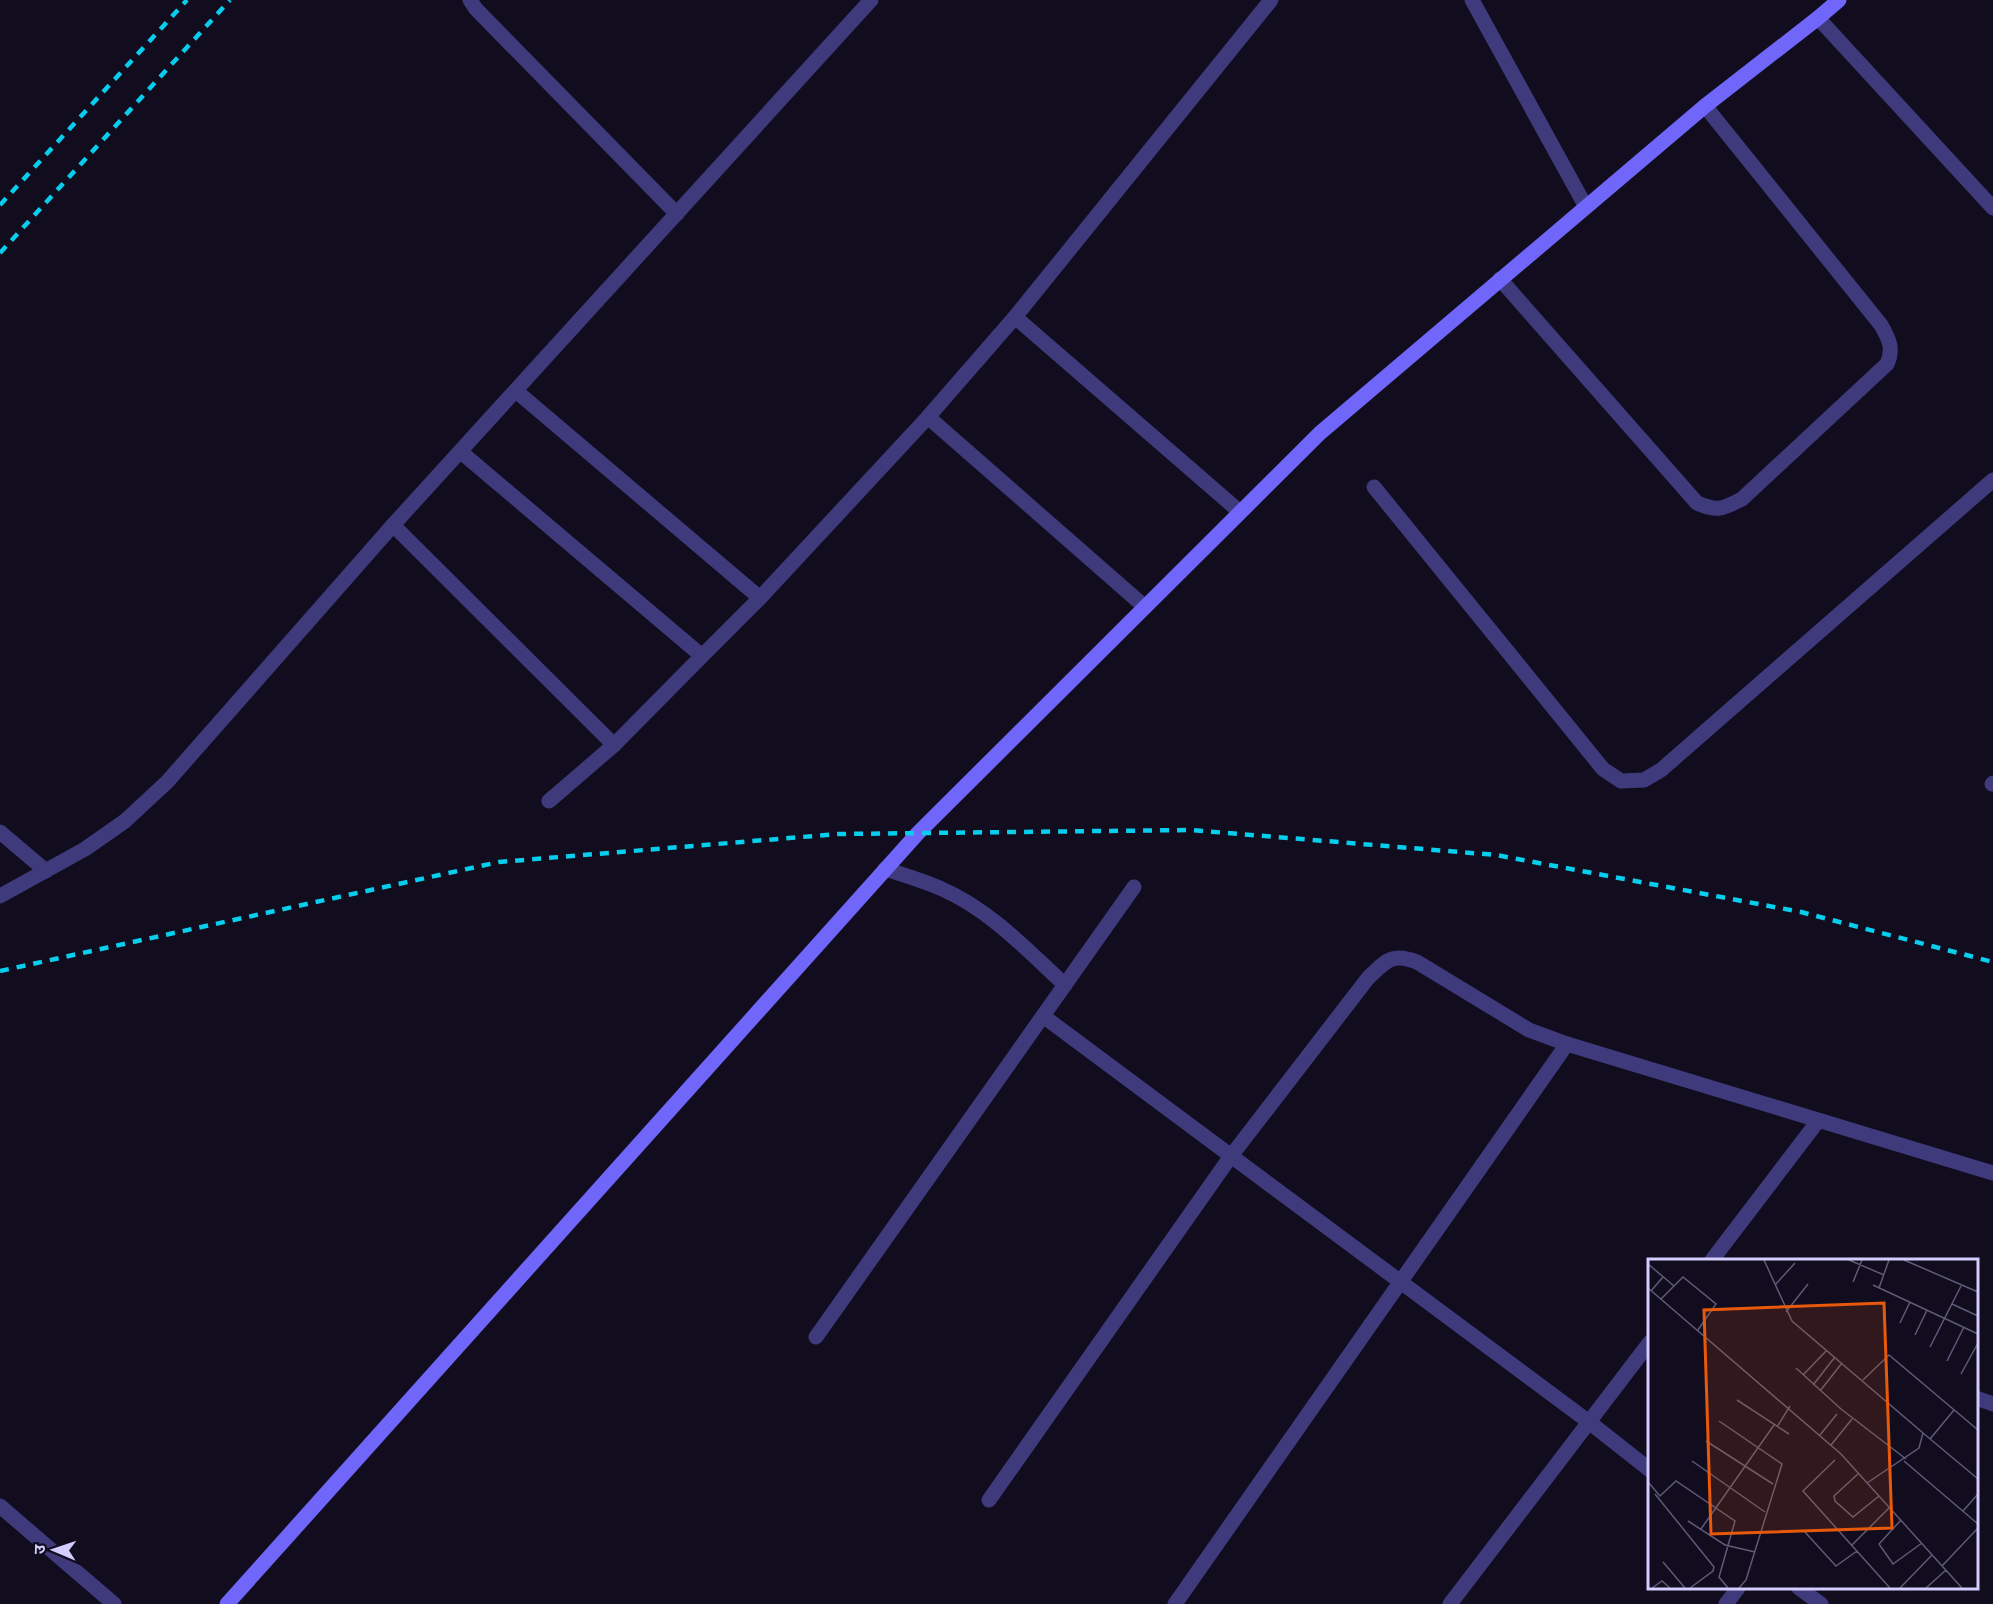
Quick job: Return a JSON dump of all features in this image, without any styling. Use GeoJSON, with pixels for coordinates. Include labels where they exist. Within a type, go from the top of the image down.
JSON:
{"type":"FeatureCollection","features":[{"type":"Feature","properties":{"kind":"street"},"geometry":{"type":"LineString","coordinates":[[470,0],[476,9],[677,214]]}},
{"type":"Feature","properties":{"kind":"street"},"geometry":{"type":"LineString","coordinates":[[0,896],[85,849],[125,821],[167,782],[393,525],[871,0]]}},
{"type":"Feature","properties":{"kind":"street"},"geometry":{"type":"LineString","coordinates":[[549,801],[614,745],[760,598],[928,417],[1015,317],[1271,0]]}},
{"type":"Feature","properties":{"kind":"street"},"geometry":{"type":"LineString","coordinates":[[1472,0],[1586,207]]}},
{"type":"Feature","properties":{"kind":"street"},"geometry":{"type":"LineString","coordinates":[[227,1604],[918,833],[1240,512],[1320,433],[1500,279],[1705,106],[1839,0]]}},
{"type":"Feature","properties":{"kind":"street"},"geometry":{"type":"LineString","coordinates":[[1818,18],[1993,208]]}},
{"type":"Feature","properties":{"kind":"street"},"geometry":{"type":"LineString","coordinates":[[1500,279],[1697,503],[1711,509],[1726,507],[1742,499],[1887,364],[1891,356],[1890,341],[1881,325],[1705,106]]}},
{"type":"Feature","properties":{"kind":"street"},"geometry":{"type":"LineString","coordinates":[[1015,317],[1240,512]]}},
{"type":"Feature","properties":{"kind":"street"},"geometry":{"type":"LineString","coordinates":[[516,391],[760,598]]}},
{"type":"Feature","properties":{"kind":"street"},"geometry":{"type":"LineString","coordinates":[[928,417],[1145,607]]}},
{"type":"Feature","properties":{"kind":"street"},"geometry":{"type":"LineString","coordinates":[[460,452],[702,656]]}},
{"type":"Feature","properties":{"kind":"street"},"geometry":{"type":"LineString","coordinates":[[1374,487],[1603,769],[1621,781],[1644,780],[1661,770],[1993,480]]}},
{"type":"Feature","properties":{"kind":"street"},"geometry":{"type":"LineString","coordinates":[[393,525],[614,745]]}},
{"type":"Feature","properties":{"kind":"street"},"geometry":{"type":"LineString","coordinates":[[0,832],[46,871]]}},
{"type":"Feature","properties":{"kind":"street"},"geometry":{"type":"LineString","coordinates":[[885,869],[942,889],[971,905],[1003,927],[1065,985]]}},
{"type":"Feature","properties":{"kind":"street"},"geometry":{"type":"LineString","coordinates":[[816,1337],[1134,887]]}},
{"type":"Feature","properties":{"kind":"street"},"geometry":{"type":"LineString","coordinates":[[989,1500],[1231,1156],[1368,978],[1391,958],[1404,957],[1417,962],[1529,1030],[1567,1044],[1993,1173]]}},
{"type":"Feature","properties":{"kind":"street"},"geometry":{"type":"LineString","coordinates":[[1043,1016],[1648,1468]]}},
{"type":"Feature","properties":{"kind":"street"},"geometry":{"type":"LineString","coordinates":[[1175,1604],[1567,1044]]}},
{"type":"Feature","properties":{"kind":"street"},"geometry":{"type":"LineString","coordinates":[[1713,1259],[1818,1120]]}},
{"type":"Feature","properties":{"kind":"street"},"geometry":{"type":"LineString","coordinates":[[1450,1604],[1648,1345]]}},
{"type":"Feature","properties":{"kind":"street"},"geometry":{"type":"LineString","coordinates":[[1978,1398],[1993,1404]]}},
{"type":"Feature","properties":{"kind":"street"},"geometry":{"type":"LineString","coordinates":[[0,1506],[114,1604]]}},
{"type":"Feature","properties":{"kind":"street"},"geometry":{"type":"LineString","coordinates":[[1726,1604],[1737,1589]]}},
{"type":"Feature","properties":{"kind":"street"},"geometry":{"type":"LineString","coordinates":[[1802,1589],[1821,1604]]}},
{"type":"Feature","properties":{"kind":"railway"},"geometry":{"type":"LineString","coordinates":[[0,205],[187,0]]}},
{"type":"Feature","properties":{"kind":"railway"},"geometry":{"type":"LineString","coordinates":[[0,253],[230,0]]}},
{"type":"Feature","properties":{"kind":"railway"},"geometry":{"type":"LineString","coordinates":[[0,971],[499,862],[838,834],[1191,830],[1496,855],[1801,912],[1993,962]]}}]}
